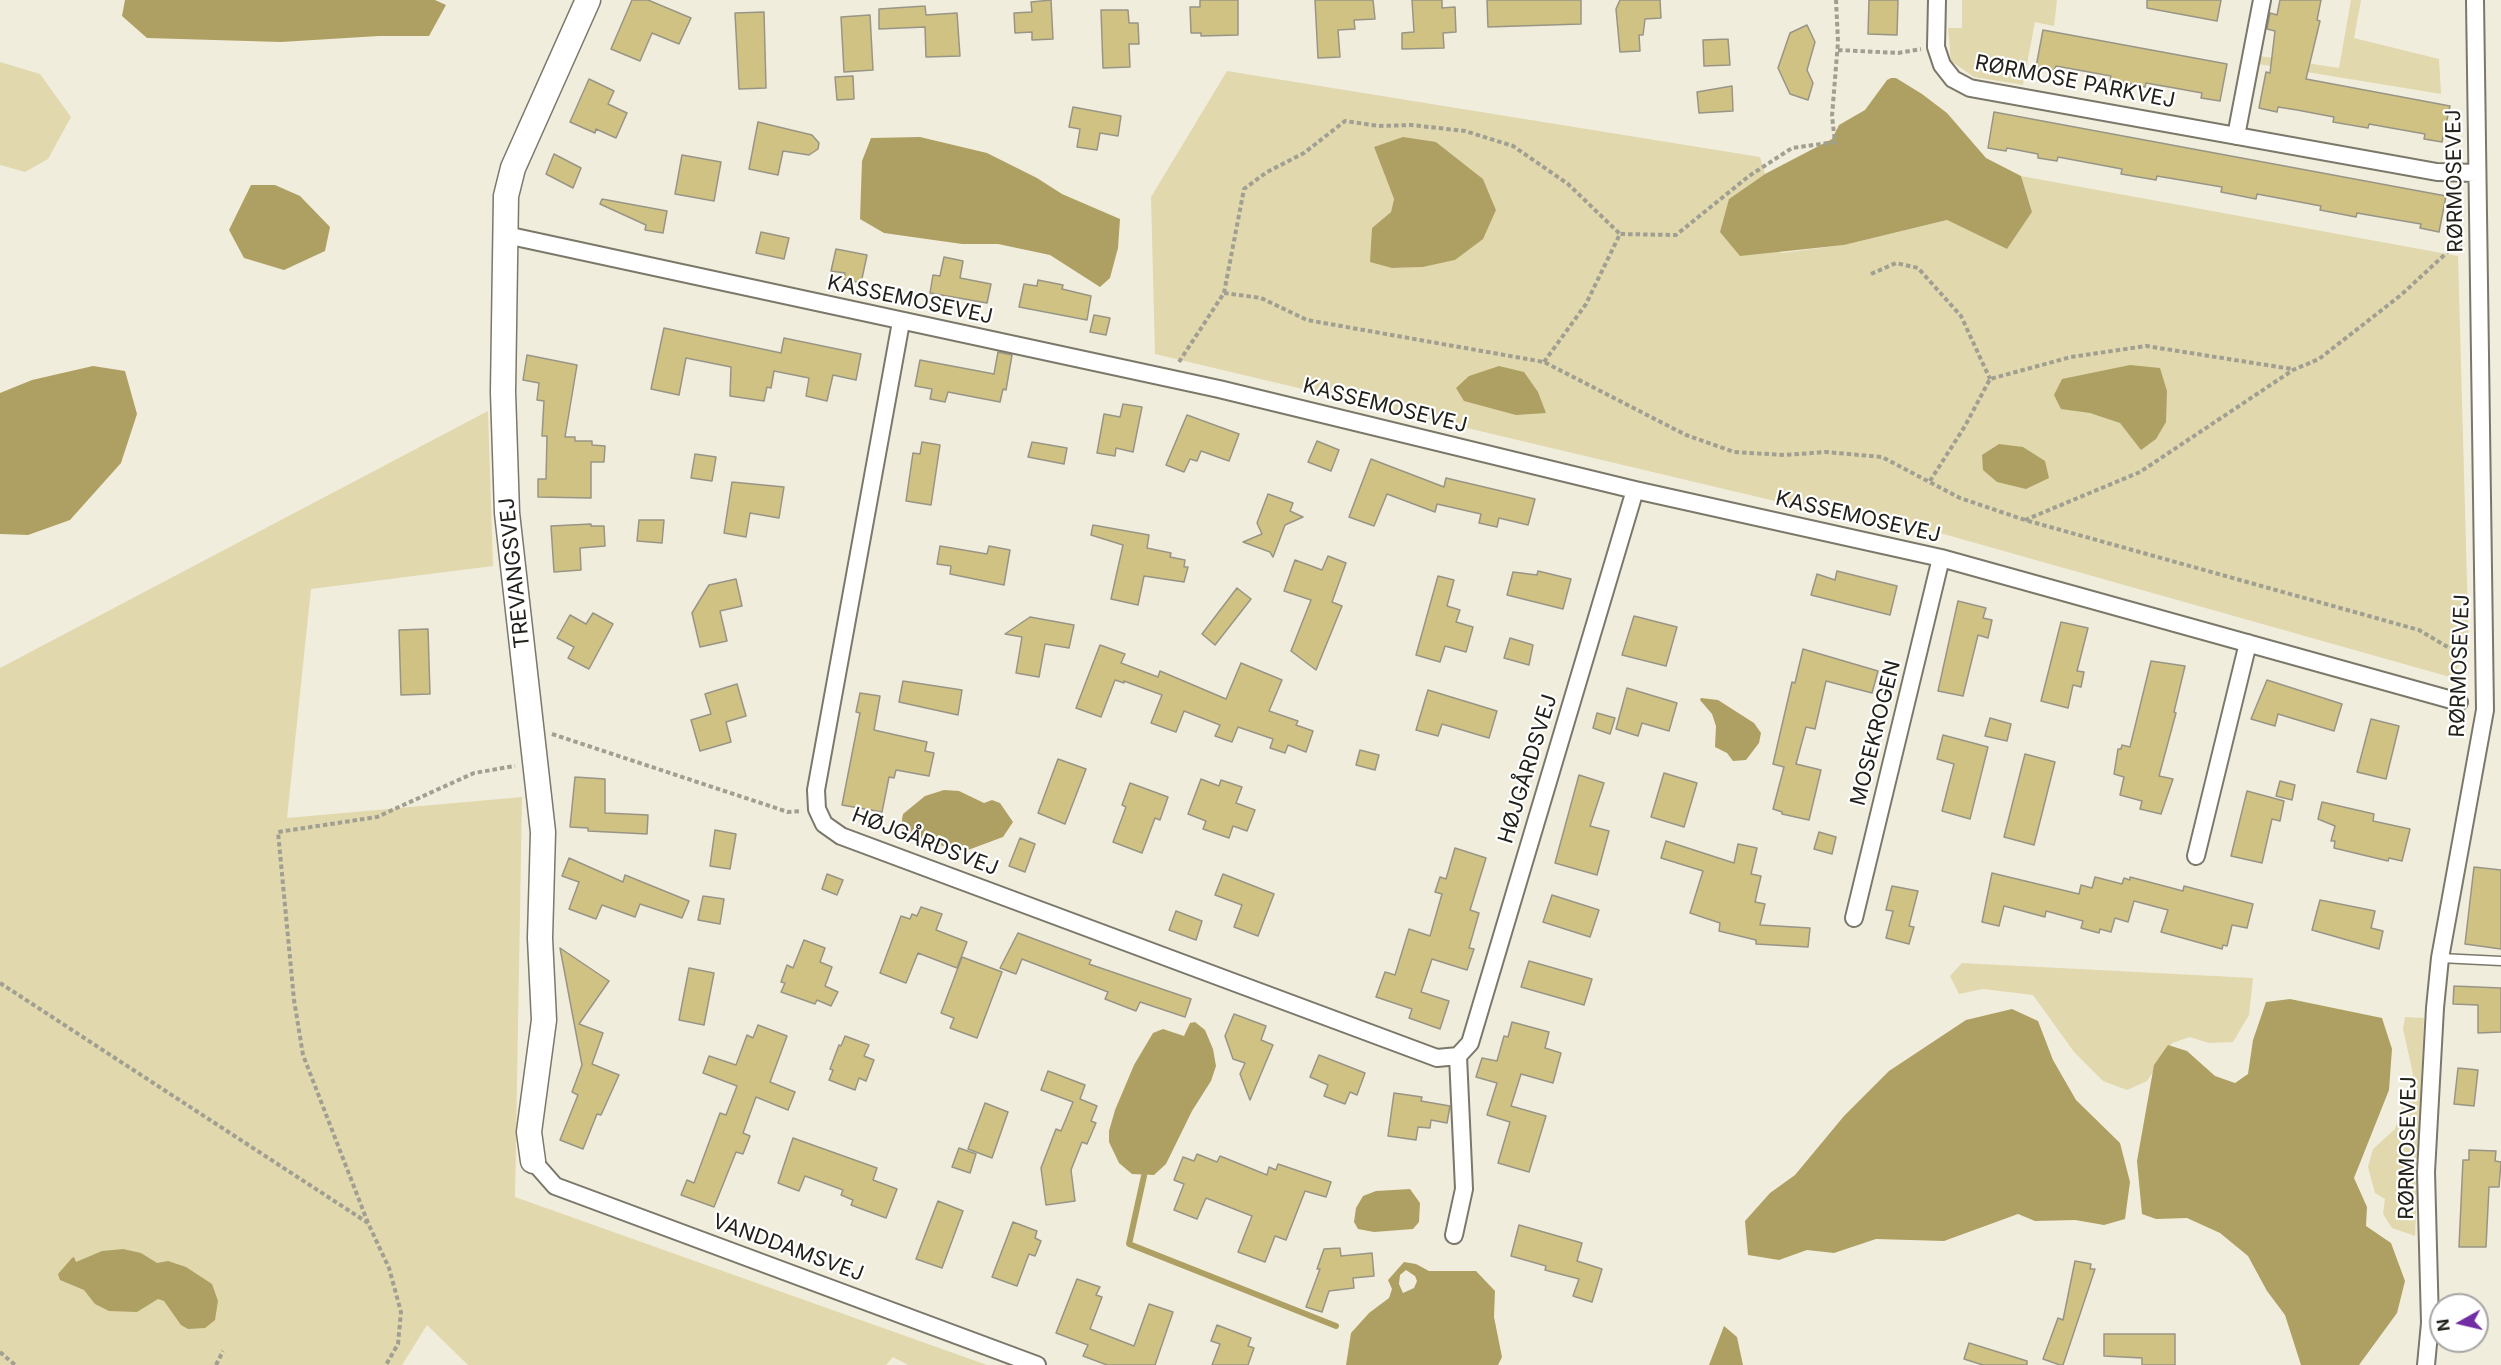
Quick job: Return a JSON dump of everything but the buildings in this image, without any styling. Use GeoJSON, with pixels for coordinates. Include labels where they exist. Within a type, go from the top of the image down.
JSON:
{"type":"FeatureCollection","features":[{"type":"Feature","properties":{"kind":"street","name":"TREVANGSVEJ"},"geometry":{"type":"LineString","coordinates":[[533,1161],[529,1132],[544,1020],[540,938],[543,832],[507,513],[502,392],[506,196],[513,168],[588,0]]}},
{"type":"Feature","properties":{"kind":"street","name":"RØRMOSE PARKVEJ"},"geometry":{"type":"LineString","coordinates":[[1937,0],[1936,47],[1942,65],[1953,79],[1970,88],[2436,172],[2476,173]]}},
{"type":"Feature","properties":{"kind":"street"},"geometry":{"type":"LineString","coordinates":[[2236,136],[2262,0]]}},
{"type":"Feature","properties":{"kind":"street","name":"RØRMOSEVEJ"},"geometry":{"type":"LineString","coordinates":[[2426,1365],[2430,1323],[2426,1172],[2440,958],[2476,774],[2485,710],[2487,662],[2476,173],[2475,0]]}},
{"type":"Feature","properties":{"kind":"street","name":"KASSEMOSEVEJ"},"geometry":{"type":"LineString","coordinates":[[506,235],[1167,378],[1635,490],[1941,558],[2459,702]]}},
{"type":"Feature","properties":{"kind":"street"},"geometry":{"type":"LineString","coordinates":[[817,809],[816,790],[901,322]]}},
{"type":"Feature","properties":{"kind":"street","name":"HØJGÅRDSVEJ"},"geometry":{"type":"LineString","coordinates":[[817,809],[824,824],[841,836],[1437,1058],[1458,1056],[1470,1043],[1635,490]]}},
{"type":"Feature","properties":{"kind":"street","name":"MOSEKROGEN"},"geometry":{"type":"LineString","coordinates":[[1854,918],[1941,558]]}},
{"type":"Feature","properties":{"kind":"street"},"geometry":{"type":"LineString","coordinates":[[2196,856],[2248,643]]}},
{"type":"Feature","properties":{"kind":"street"},"geometry":{"type":"LineString","coordinates":[[1454,1235],[1464,1189],[1458,1056]]}},
{"type":"Feature","properties":{"kind":"street","name":"VANDDAMSVEJ"},"geometry":{"type":"LineString","coordinates":[[533,1161],[555,1186],[1037,1365]]}},
{"type":"Feature","properties":{"kind":"lane"},"geometry":{"type":"LineString","coordinates":[[2440,958],[2501,961]]}},
{"type":"Feature","properties":{"kind":"path"},"geometry":{"type":"LineString","coordinates":[[1167,378],[1224,293],[1244,189],[1267,172],[1304,153],[1345,121],[1379,126],[1411,125],[1465,131],[1514,146],[1568,184],[1620,234],[1676,235],[1749,176],[1792,148],[1834,142],[1832,116],[1838,50],[1836,0]]}},
{"type":"Feature","properties":{"kind":"path"},"geometry":{"type":"LineString","coordinates":[[1838,50],[1898,53],[1936,47]]}},
{"type":"Feature","properties":{"kind":"path"},"geometry":{"type":"LineString","coordinates":[[1544,362],[1586,304],[1620,234]]}},
{"type":"Feature","properties":{"kind":"path"},"geometry":{"type":"LineString","coordinates":[[2025,520],[2140,472],[2293,370],[2319,359],[2401,295],[2453,247],[2478,247]]}},
{"type":"Feature","properties":{"kind":"path"},"geometry":{"type":"LineString","coordinates":[[1871,274],[1896,263],[1918,268],[1961,316],[1990,379]]}},
{"type":"Feature","properties":{"kind":"path"},"geometry":{"type":"LineString","coordinates":[[1224,293],[1261,298],[1306,320],[1544,362],[1686,435],[1734,452],[1784,455],[1827,452],[1882,457],[1960,498],[2025,520],[2419,630],[2471,661],[2487,662]]}},
{"type":"Feature","properties":{"kind":"path"},"geometry":{"type":"LineString","coordinates":[[1930,481],[1965,426],[1990,379],[2071,357],[2146,346],[2293,370]]}},
{"type":"Feature","properties":{"kind":"path"},"geometry":{"type":"LineString","coordinates":[[531,729],[788,812],[817,809]]}},
{"type":"Feature","properties":{"kind":"path"},"geometry":{"type":"LineString","coordinates":[[386,1365],[398,1344],[401,1312],[388,1268],[303,1055],[294,1000],[278,832],[377,817],[474,773],[508,770],[534,757]]}},
{"type":"Feature","properties":{"kind":"path"},"geometry":{"type":"LineString","coordinates":[[0,983],[368,1222]]}},
{"type":"Feature","properties":{"kind":"path"},"geometry":{"type":"LineString","coordinates":[[216,1365],[223,1351]]}},
{"type":"Feature","properties":{"kind":"path"},"geometry":{"type":"LineString","coordinates":[[0,1352],[15,1365]]}},
{"type":"Feature","properties":{"kind":"shaded area"},"geometry":{"type":"Polygon","coordinates":[[[125,0],[435,0],[446,5],[429,36],[379,36],[281,42],[147,38],[122,16],[125,0]]]}},
{"type":"Feature","properties":{"kind":"shaded area"},"geometry":{"type":"Polygon","coordinates":[[[1962,0],[2057,0],[2054,26],[2035,22],[2023,85],[1974,77],[1951,61],[1948,28],[1962,28],[1962,0]]]}},
{"type":"Feature","properties":{"kind":"shaded area"},"geometry":{"type":"Polygon","coordinates":[[[2351,0],[2361,0],[2354,38],[2439,59],[2441,94],[2258,64],[2260,56],[2339,68],[2351,0]]]}},
{"type":"Feature","properties":{"kind":"shaded area"},"geometry":{"type":"Polygon","coordinates":[[[0,62],[40,74],[71,117],[48,159],[25,172],[0,165],[0,62]]]}},
{"type":"Feature","properties":{"kind":"shaded area"},"geometry":{"type":"Polygon","coordinates":[[[1227,71],[1760,157],[1765,174],[1729,199],[1781,253],[1844,245],[1947,220],[2007,249],[2032,212],[2021,176],[2458,256],[2469,654],[2450,677],[1862,511],[1779,502],[1155,354],[1151,197],[1227,71]],[[1436,142],[1374,147],[1394,199],[1391,212],[1372,228],[1392,268],[1423,267],[1455,260],[1496,210],[1483,179],[1436,142]]]}},
{"type":"Feature","properties":{"kind":"shaded area"},"geometry":{"type":"Polygon","coordinates":[[[1896,78],[1922,94],[1947,113],[1986,158],[2021,176],[2032,212],[2007,249],[1947,220],[1844,245],[1740,256],[1720,232],[1729,199],[1765,174],[1832,139],[1839,125],[1865,110],[1887,80],[1896,78]]]}},
{"type":"Feature","properties":{"kind":"shaded area"},"geometry":{"type":"Polygon","coordinates":[[[920,137],[987,153],[1037,178],[1062,194],[1120,219],[1118,248],[1110,278],[1100,287],[1050,255],[998,244],[962,244],[884,233],[860,219],[862,161],[871,138],[920,137]]]}},
{"type":"Feature","properties":{"kind":"shaded area"},"geometry":{"type":"Polygon","coordinates":[[[1403,137],[1436,142],[1483,179],[1496,210],[1483,239],[1455,260],[1423,267],[1392,268],[1370,262],[1372,228],[1391,212],[1394,199],[1374,147],[1403,137]]]}},
{"type":"Feature","properties":{"kind":"shaded area"},"geometry":{"type":"Polygon","coordinates":[[[251,185],[275,185],[300,196],[330,227],[325,251],[284,270],[244,258],[229,230],[251,185]]]}},
{"type":"Feature","properties":{"kind":"shaded area"},"geometry":{"type":"Polygon","coordinates":[[[2130,365],[2160,368],[2167,391],[2166,422],[2156,439],[2141,450],[2120,423],[2090,413],[2061,409],[2054,395],[2062,379],[2130,365]]]}},
{"type":"Feature","properties":{"kind":"shaded area"},"geometry":{"type":"Polygon","coordinates":[[[93,366],[125,371],[137,414],[121,463],[70,520],[28,535],[0,534],[0,393],[32,380],[93,366]]]}},
{"type":"Feature","properties":{"kind":"shaded area"},"geometry":{"type":"Polygon","coordinates":[[[1499,366],[1524,372],[1538,392],[1546,413],[1516,415],[1464,401],[1456,388],[1469,376],[1499,366]]]}},
{"type":"Feature","properties":{"kind":"shaded area"},"geometry":{"type":"Polygon","coordinates":[[[488,411],[493,566],[311,589],[287,818],[522,797],[515,1197],[987,1365],[908,1365],[893,1357],[886,1365],[468,1365],[427,1325],[402,1365],[0,1365],[0,668],[488,411]]]}},
{"type":"Feature","properties":{"kind":"shaded area"},"geometry":{"type":"Polygon","coordinates":[[[1999,444],[2023,447],[2045,461],[2049,478],[2026,489],[1997,482],[1983,470],[1982,455],[1999,444]]]}},
{"type":"Feature","properties":{"kind":"shaded area"},"geometry":{"type":"Polygon","coordinates":[[[1701,698],[1718,700],[1754,723],[1761,733],[1759,743],[1746,760],[1733,761],[1727,753],[1715,747],[1716,726],[1712,714],[1700,700],[1701,698]]]}},
{"type":"Feature","properties":{"kind":"shaded area"},"geometry":{"type":"Polygon","coordinates":[[[944,790],[959,791],[984,803],[992,800],[1000,803],[1013,822],[1003,837],[968,850],[957,851],[904,832],[901,825],[903,814],[925,796],[944,790]]]}},
{"type":"Feature","properties":{"kind":"shaded area"},"geometry":{"type":"Polygon","coordinates":[[[1962,963],[2253,978],[2249,1015],[2233,1042],[2209,1043],[2190,1037],[2172,1043],[2147,1081],[2127,1090],[2103,1081],[2074,1052],[2033,995],[1983,989],[1959,994],[1950,976],[1962,963]]]}},
{"type":"Feature","properties":{"kind":"shaded area"},"geometry":{"type":"Polygon","coordinates":[[[2290,999],[2382,1018],[2392,1049],[2389,1090],[2354,1178],[2367,1207],[2366,1226],[2391,1243],[2405,1281],[2397,1313],[2359,1365],[2301,1365],[2285,1315],[2267,1291],[2248,1256],[2220,1233],[2187,1218],[2156,1219],[2142,1214],[2137,1161],[2154,1065],[2168,1045],[2187,1051],[2215,1076],[2235,1083],[2248,1074],[2253,1040],[2266,1002],[2290,999]]]}},
{"type":"Feature","properties":{"kind":"shaded area"},"geometry":{"type":"Polygon","coordinates":[[[2012,1009],[2038,1021],[2053,1060],[2076,1100],[2120,1143],[2130,1182],[2125,1219],[2104,1225],[2075,1220],[2035,1221],[2018,1214],[1944,1241],[1876,1239],[1834,1253],[1807,1250],[1779,1260],[1748,1255],[1745,1221],[1770,1193],[1795,1175],[1844,1116],[1889,1071],[1966,1020],[2012,1009]]]}},
{"type":"Feature","properties":{"kind":"shaded area"},"geometry":{"type":"Polygon","coordinates":[[[2405,1017],[2424,1018],[2415,1236],[2392,1228],[2383,1214],[2385,1199],[2375,1193],[2368,1167],[2373,1149],[2395,1129],[2413,1074],[2403,1029],[2405,1017]]]}},
{"type":"Feature","properties":{"kind":"shaded area"},"geometry":{"type":"Polygon","coordinates":[[[1195,1022],[1205,1030],[1213,1049],[1216,1066],[1211,1081],[1192,1111],[1166,1164],[1154,1175],[1132,1174],[1119,1163],[1109,1142],[1109,1131],[1115,1110],[1134,1065],[1153,1033],[1163,1029],[1184,1036],[1190,1023],[1195,1022]]]}},
{"type":"Feature","properties":{"kind":"shaded area"},"geometry":{"type":"Polygon","coordinates":[[[1410,1189],[1420,1203],[1419,1222],[1413,1229],[1374,1232],[1358,1229],[1354,1222],[1356,1208],[1363,1196],[1376,1191],[1410,1189]]]}},
{"type":"Feature","properties":{"kind":"shaded area"},"geometry":{"type":"Polygon","coordinates":[[[123,1249],[141,1253],[157,1263],[168,1261],[186,1267],[212,1284],[218,1301],[215,1320],[205,1328],[188,1329],[181,1325],[164,1301],[158,1299],[137,1312],[109,1311],[95,1304],[84,1290],[60,1280],[58,1274],[74,1257],[76,1262],[102,1251],[123,1249]]]}},
{"type":"Feature","properties":{"kind":"shaded area"},"geometry":{"type":"Polygon","coordinates":[[[1404,1262],[1416,1264],[1429,1271],[1476,1271],[1495,1291],[1494,1317],[1502,1357],[1498,1365],[1346,1365],[1351,1333],[1369,1313],[1389,1298],[1392,1289],[1388,1280],[1404,1262]],[[1406,1270],[1400,1275],[1399,1284],[1403,1293],[1414,1288],[1417,1281],[1415,1276],[1406,1270]]]}},
{"type":"Feature","properties":{"kind":"shaded area"},"geometry":{"type":"Polygon","coordinates":[[[1724,1326],[1737,1337],[1743,1365],[1709,1365],[1724,1326]]]}},
{"type":"Feature","properties":{"kind":"waterway"},"geometry":{"type":"LineString","coordinates":[[1144,1176],[1129,1244],[1336,1326]]}}]}
